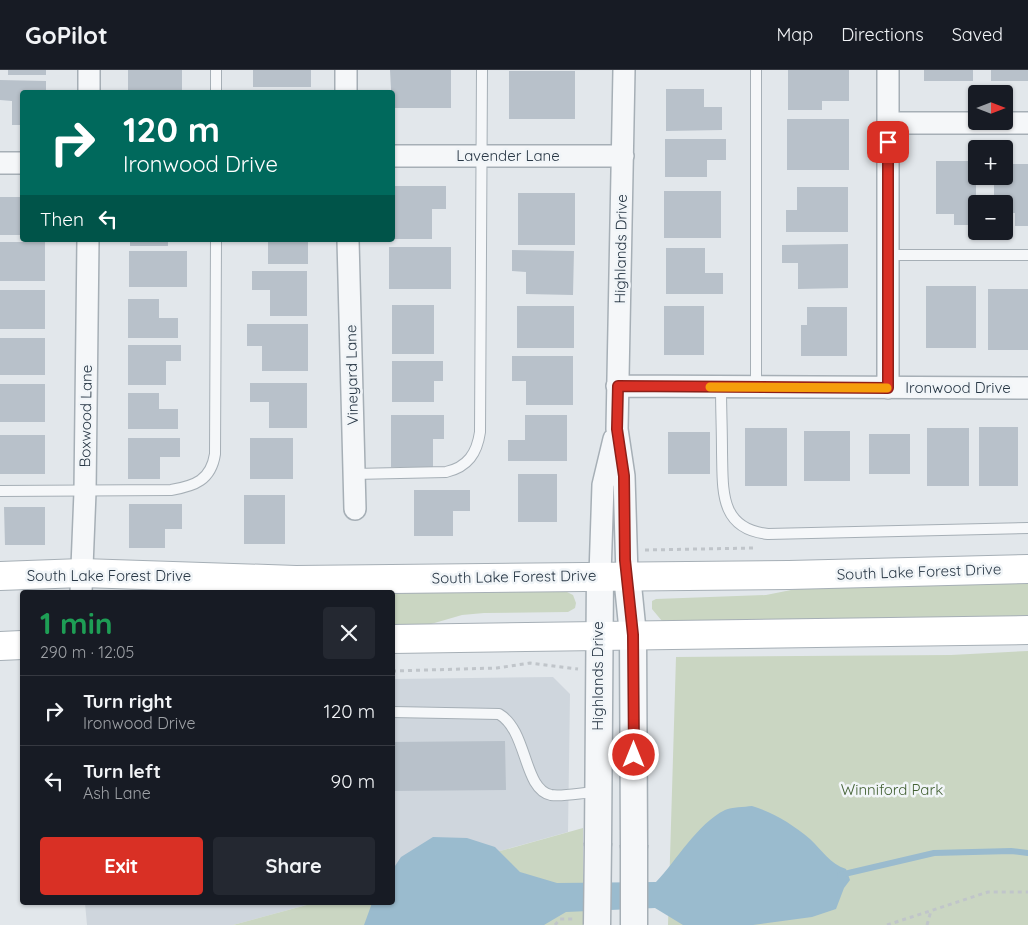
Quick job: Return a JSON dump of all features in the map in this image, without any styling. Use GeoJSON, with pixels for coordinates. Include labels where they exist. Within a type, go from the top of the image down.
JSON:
{"type":"FeatureCollection","features":[{"type":"Feature","properties":{"kind":"main road","name":"South Lake Forest Drive"},"geometry":{"type":"LineString","coordinates":[[0,576],[81,583],[600,575],[789,575],[1028,569]]}},
{"type":"Feature","properties":{"kind":"main road"},"geometry":{"type":"LineString","coordinates":[[395,639],[1028,630]]}},
{"type":"Feature","properties":{"kind":"main road"},"geometry":{"type":"LineString","coordinates":[[0,646],[20,645]]}},
{"type":"Feature","properties":{"kind":"street"},"geometry":{"type":"LineString","coordinates":[[89,70],[89,90]]}},
{"type":"Feature","properties":{"kind":"street"},"geometry":{"type":"LineString","coordinates":[[346,70],[346,90]]}},
{"type":"Feature","properties":{"kind":"street","name":"Highlands Drive"},"geometry":{"type":"LineString","coordinates":[[624,70],[617,429],[624,476],[627,575],[633,635],[634,925]]}},
{"type":"Feature","properties":{"kind":"street"},"geometry":{"type":"LineString","coordinates":[[888,70],[888,388]]}},
{"type":"Feature","properties":{"kind":"street"},"geometry":{"type":"LineString","coordinates":[[888,123],[1028,123]]}},
{"type":"Feature","properties":{"kind":"street","name":"Lavender Lane"},"geometry":{"type":"LineString","coordinates":[[395,156],[623,156]]}},
{"type":"Feature","properties":{"kind":"street"},"geometry":{"type":"LineString","coordinates":[[0,163],[20,163]]}},
{"type":"Feature","properties":{"kind":"street","name":"Boxwood Lane"},"geometry":{"type":"LineString","coordinates":[[81,583],[85,492],[88,242]]}},
{"type":"Feature","properties":{"kind":"street","name":"Vineyard Lane"},"geometry":{"type":"LineString","coordinates":[[348,242],[355,509]]}},
{"type":"Feature","properties":{"kind":"street","name":"Ironwood Drive"},"geometry":{"type":"LineString","coordinates":[[618,386],[1028,388]]}},
{"type":"Feature","properties":{"kind":"street","name":"Highlands Drive"},"geometry":{"type":"LineString","coordinates":[[597,925],[598,635],[603,485],[617,429]]}},
{"type":"Feature","properties":{"kind":"lane"},"geometry":{"type":"LineString","coordinates":[[216,70],[216,90]]}},
{"type":"Feature","properties":{"kind":"lane"},"geometry":{"type":"LineString","coordinates":[[354,474],[446,472],[464,464],[474,454],[480,432],[482,70]]}},
{"type":"Feature","properties":{"kind":"lane"},"geometry":{"type":"LineString","coordinates":[[756,70],[756,387]]}},
{"type":"Feature","properties":{"kind":"lane"},"geometry":{"type":"LineString","coordinates":[[0,491],[171,490],[190,487],[202,481],[213,465],[216,242]]}},
{"type":"Feature","properties":{"kind":"lane"},"geometry":{"type":"LineString","coordinates":[[889,255],[1028,256]]}},
{"type":"Feature","properties":{"kind":"lane"},"geometry":{"type":"LineString","coordinates":[[721,387],[723,495],[731,514],[749,530],[768,534],[1028,528]]}},
{"type":"Feature","properties":{"kind":"lane"},"geometry":{"type":"LineString","coordinates":[[395,712],[500,714],[508,719],[518,735],[526,764],[537,786],[550,795],[598,792]]}},
{"type":"Feature","properties":{"kind":"path"},"geometry":{"type":"LineString","coordinates":[[395,671],[498,668],[530,664],[581,670]]}},
{"type":"Feature","properties":{"kind":"path"},"geometry":{"type":"LineString","coordinates":[[887,925],[988,892],[1028,892]]}},
{"type":"Feature","properties":{"kind":"path"},"geometry":{"type":"LineString","coordinates":[[927,925],[932,911]]}},
{"type":"Feature","properties":{"kind":"shaded area"},"geometry":{"type":"Polygon","coordinates":[[[553,677],[570,694],[568,832],[395,880],[395,679],[553,677]]]}},
{"type":"Feature","properties":{"kind":"shaded area"},"geometry":{"type":"Polygon","coordinates":[[[85,905],[307,905],[233,925],[87,925],[85,905]]]}},
{"type":"Feature","properties":{"kind":"green space"},"geometry":{"type":"Polygon","coordinates":[[[1028,578],[1028,616],[676,622],[662,621],[652,609],[652,601],[656,599],[766,595],[826,583],[1028,578]]]}},
{"type":"Feature","properties":{"kind":"green space"},"geometry":{"type":"Polygon","coordinates":[[[557,587],[573,595],[576,603],[575,608],[568,612],[484,613],[462,615],[431,624],[395,626],[395,590],[366,590],[557,587]]]}},
{"type":"Feature","properties":{"kind":"green space","name":"Winniford Park"},"geometry":{"type":"Polygon","coordinates":[[[1028,651],[1028,925],[668,925],[676,657],[951,655],[1028,651]]]}},
{"type":"Feature","properties":{"kind":"green space"},"geometry":{"type":"Polygon","coordinates":[[[583,828],[583,925],[233,925],[307,905],[395,905],[395,880],[583,828]]]}},
{"type":"Feature","properties":{"kind":"water"},"geometry":{"type":"Polygon","coordinates":[[[752,806],[790,824],[810,839],[831,860],[846,869],[850,880],[844,888],[836,909],[812,917],[753,925],[683,925],[655,908],[566,912],[544,925],[364,925],[371,905],[395,905],[395,866],[401,857],[433,837],[467,838],[495,847],[520,872],[557,883],[656,882],[705,824],[725,810],[752,806]]]}},
{"type":"Feature","properties":{"kind":"building"},"geometry":{"type":"Polygon","coordinates":[[[8,70],[46,70],[46,75],[8,75],[8,70]]]}},
{"type":"Feature","properties":{"kind":"building"},"geometry":{"type":"Polygon","coordinates":[[[128,70],[182,70],[182,90],[128,90],[128,70]]]}},
{"type":"Feature","properties":{"kind":"building"},"geometry":{"type":"Polygon","coordinates":[[[253,70],[311,70],[311,87],[253,87],[253,70]]]}},
{"type":"Feature","properties":{"kind":"building"},"geometry":{"type":"Polygon","coordinates":[[[390,70],[451,70],[451,108],[395,108],[395,90],[391,90],[390,70]]]}},
{"type":"Feature","properties":{"kind":"building"},"geometry":{"type":"Polygon","coordinates":[[[788,70],[849,70],[849,101],[822,101],[822,110],[788,110],[788,70]]]}},
{"type":"Feature","properties":{"kind":"building"},"geometry":{"type":"Polygon","coordinates":[[[924,70],[973,70],[973,81],[924,81],[924,70]]]}},
{"type":"Feature","properties":{"kind":"building"},"geometry":{"type":"Polygon","coordinates":[[[991,70],[1028,70],[1028,81],[991,81],[991,70]]]}},
{"type":"Feature","properties":{"kind":"building"},"geometry":{"type":"Polygon","coordinates":[[[509,71],[575,71],[575,119],[509,119],[509,71]]]}},
{"type":"Feature","properties":{"kind":"building"},"geometry":{"type":"Polygon","coordinates":[[[0,80],[46,81],[46,90],[20,90],[20,125],[12,125],[12,101],[0,100],[0,80]]]}},
{"type":"Feature","properties":{"kind":"building"},"geometry":{"type":"Polygon","coordinates":[[[666,89],[704,89],[704,107],[722,107],[722,130],[666,131],[666,89]]]}},
{"type":"Feature","properties":{"kind":"building"},"geometry":{"type":"Polygon","coordinates":[[[787,119],[849,119],[849,170],[787,170],[787,119]]]}},
{"type":"Feature","properties":{"kind":"building"},"geometry":{"type":"Polygon","coordinates":[[[665,139],[726,139],[726,160],[707,160],[707,177],[665,177],[665,139]]]}},
{"type":"Feature","properties":{"kind":"building"},"geometry":{"type":"Polygon","coordinates":[[[936,161],[968,161],[968,185],[976,185],[976,195],[968,195],[968,225],[954,225],[954,214],[936,214],[936,161]]]}},
{"type":"Feature","properties":{"kind":"building"},"geometry":{"type":"Polygon","coordinates":[[[1013,164],[1028,164],[1028,226],[1015,226],[1013,195],[994,195],[994,185],[1013,185],[1013,164]]]}},
{"type":"Feature","properties":{"kind":"building"},"geometry":{"type":"Polygon","coordinates":[[[395,186],[446,186],[446,209],[432,209],[432,239],[395,239],[395,186]]]}},
{"type":"Feature","properties":{"kind":"building"},"geometry":{"type":"Polygon","coordinates":[[[797,187],[848,187],[848,232],[786,232],[786,210],[797,210],[797,187]]]}},
{"type":"Feature","properties":{"kind":"building"},"geometry":{"type":"Polygon","coordinates":[[[664,191],[721,191],[721,238],[664,238],[664,191]]]}},
{"type":"Feature","properties":{"kind":"building"},"geometry":{"type":"Polygon","coordinates":[[[518,193],[575,193],[575,245],[518,245],[518,193]]]}},
{"type":"Feature","properties":{"kind":"building"},"geometry":{"type":"Polygon","coordinates":[[[0,197],[20,197],[20,235],[0,235],[0,197]]]}},
{"type":"Feature","properties":{"kind":"building"},"geometry":{"type":"Polygon","coordinates":[[[0,242],[45,242],[45,281],[0,281],[0,242]]]}},
{"type":"Feature","properties":{"kind":"building"},"geometry":{"type":"Polygon","coordinates":[[[130,242],[168,242],[168,246],[130,246],[130,242]]]}},
{"type":"Feature","properties":{"kind":"building"},"geometry":{"type":"Polygon","coordinates":[[[268,242],[308,242],[308,264],[268,264],[268,242]]]}},
{"type":"Feature","properties":{"kind":"building"},"geometry":{"type":"Polygon","coordinates":[[[848,244],[848,288],[798,289],[798,263],[782,263],[782,245],[848,244]]]}},
{"type":"Feature","properties":{"kind":"building"},"geometry":{"type":"Polygon","coordinates":[[[389,247],[451,247],[451,289],[389,289],[389,247]]]}},
{"type":"Feature","properties":{"kind":"building"},"geometry":{"type":"Polygon","coordinates":[[[666,248],[705,248],[705,273],[723,273],[723,294],[666,294],[666,248]]]}},
{"type":"Feature","properties":{"kind":"building"},"geometry":{"type":"Polygon","coordinates":[[[512,250],[574,251],[573,295],[526,294],[526,272],[512,271],[512,250]]]}},
{"type":"Feature","properties":{"kind":"building"},"geometry":{"type":"Polygon","coordinates":[[[129,251],[187,251],[187,287],[129,287],[129,251]]]}},
{"type":"Feature","properties":{"kind":"building"},"geometry":{"type":"Polygon","coordinates":[[[252,271],[307,271],[307,316],[270,316],[270,290],[252,290],[252,271]]]}},
{"type":"Feature","properties":{"kind":"building"},"geometry":{"type":"Polygon","coordinates":[[[926,286],[976,286],[976,348],[926,348],[926,286]]]}},
{"type":"Feature","properties":{"kind":"building"},"geometry":{"type":"Polygon","coordinates":[[[988,289],[1028,289],[1028,350],[988,350],[988,289]]]}},
{"type":"Feature","properties":{"kind":"building"},"geometry":{"type":"Polygon","coordinates":[[[0,290],[45,290],[45,329],[0,329],[0,290]]]}},
{"type":"Feature","properties":{"kind":"building"},"geometry":{"type":"Polygon","coordinates":[[[128,299],[159,299],[159,318],[178,318],[178,338],[128,338],[128,299]]]}},
{"type":"Feature","properties":{"kind":"building"},"geometry":{"type":"Polygon","coordinates":[[[392,305],[434,305],[434,354],[392,354],[392,305]]]}},
{"type":"Feature","properties":{"kind":"building"},"geometry":{"type":"Polygon","coordinates":[[[517,306],[574,306],[574,348],[517,348],[517,306]]]}},
{"type":"Feature","properties":{"kind":"building"},"geometry":{"type":"Polygon","coordinates":[[[664,306],[704,306],[704,355],[664,355],[664,306]]]}},
{"type":"Feature","properties":{"kind":"building"},"geometry":{"type":"Polygon","coordinates":[[[807,307],[847,307],[847,356],[801,356],[801,325],[807,325],[807,307]]]}},
{"type":"Feature","properties":{"kind":"building"},"geometry":{"type":"Polygon","coordinates":[[[247,324],[308,324],[308,371],[262,371],[262,346],[247,346],[247,324]]]}},
{"type":"Feature","properties":{"kind":"building"},"geometry":{"type":"Polygon","coordinates":[[[0,338],[45,338],[45,375],[0,375],[0,338]]]}},
{"type":"Feature","properties":{"kind":"building"},"geometry":{"type":"Polygon","coordinates":[[[128,345],[181,345],[181,361],[166,361],[166,385],[128,385],[128,345]]]}},
{"type":"Feature","properties":{"kind":"building"},"geometry":{"type":"Polygon","coordinates":[[[512,356],[573,356],[573,405],[526,405],[526,381],[512,381],[512,356]]]}},
{"type":"Feature","properties":{"kind":"building"},"geometry":{"type":"Polygon","coordinates":[[[392,361],[443,361],[443,381],[434,381],[434,402],[392,402],[392,361]]]}},
{"type":"Feature","properties":{"kind":"building"},"geometry":{"type":"Polygon","coordinates":[[[250,383],[307,383],[307,428],[269,428],[269,402],[250,402],[250,383]]]}},
{"type":"Feature","properties":{"kind":"building"},"geometry":{"type":"Polygon","coordinates":[[[0,384],[45,384],[45,422],[0,422],[0,384]]]}},
{"type":"Feature","properties":{"kind":"building"},"geometry":{"type":"Polygon","coordinates":[[[128,393],[159,393],[159,409],[178,409],[178,429],[128,429],[128,393]]]}},
{"type":"Feature","properties":{"kind":"building"},"geometry":{"type":"Polygon","coordinates":[[[391,415],[444,415],[444,439],[433,439],[433,467],[391,467],[391,415]]]}},
{"type":"Feature","properties":{"kind":"building"},"geometry":{"type":"Polygon","coordinates":[[[525,415],[567,415],[567,461],[508,461],[508,440],[525,440],[525,415]]]}},
{"type":"Feature","properties":{"kind":"building"},"geometry":{"type":"Polygon","coordinates":[[[979,427],[1018,427],[1018,486],[979,486],[979,427]]]}},
{"type":"Feature","properties":{"kind":"building"},"geometry":{"type":"Polygon","coordinates":[[[745,428],[787,428],[787,486],[745,486],[745,428]]]}},
{"type":"Feature","properties":{"kind":"building"},"geometry":{"type":"Polygon","coordinates":[[[927,428],[969,428],[969,486],[927,486],[927,428]]]}},
{"type":"Feature","properties":{"kind":"building"},"geometry":{"type":"Polygon","coordinates":[[[804,431],[850,431],[850,481],[804,481],[804,431]]]}},
{"type":"Feature","properties":{"kind":"building"},"geometry":{"type":"Polygon","coordinates":[[[668,432],[710,432],[710,474],[668,474],[668,432]]]}},
{"type":"Feature","properties":{"kind":"building"},"geometry":{"type":"Polygon","coordinates":[[[869,434],[910,434],[910,474],[869,474],[869,434]]]}},
{"type":"Feature","properties":{"kind":"building"},"geometry":{"type":"Polygon","coordinates":[[[0,435],[45,435],[45,474],[0,474],[0,435]]]}},
{"type":"Feature","properties":{"kind":"building"},"geometry":{"type":"Polygon","coordinates":[[[128,438],[180,438],[180,457],[160,457],[160,479],[128,479],[128,438]]]}},
{"type":"Feature","properties":{"kind":"building"},"geometry":{"type":"Polygon","coordinates":[[[250,438],[293,438],[293,479],[250,479],[250,438]]]}},
{"type":"Feature","properties":{"kind":"building"},"geometry":{"type":"Polygon","coordinates":[[[518,474],[557,474],[557,522],[518,522],[518,474]]]}},
{"type":"Feature","properties":{"kind":"building"},"geometry":{"type":"Polygon","coordinates":[[[414,490],[470,490],[470,511],[453,511],[453,536],[414,536],[414,490]]]}},
{"type":"Feature","properties":{"kind":"building"},"geometry":{"type":"Polygon","coordinates":[[[244,495],[285,495],[285,544],[244,544],[244,495]]]}},
{"type":"Feature","properties":{"kind":"building"},"geometry":{"type":"Polygon","coordinates":[[[129,504],[182,504],[182,529],[165,529],[165,548],[129,548],[129,504]]]}},
{"type":"Feature","properties":{"kind":"building"},"geometry":{"type":"Polygon","coordinates":[[[4,507],[45,507],[45,545],[5,545],[4,507]]]}},
{"type":"Feature","properties":{"kind":"building"},"geometry":{"type":"Polygon","coordinates":[[[505,741],[506,790],[395,791],[395,742],[505,741]]]}},
{"type":"Feature","properties":{"kind":"waterway"},"geometry":{"type":"LineString","coordinates":[[840,875],[934,853],[1011,851],[1028,853]]}},
{"type":"Feature","properties":{"kind":"slow traffic"},"geometry":{"type":"LineString","coordinates":[[710,387],[887,388]]}},
{"type":"Feature","properties":{"kind":"route"},"geometry":{"type":"LineString","coordinates":[[634,755],[633,635],[625,560],[624,476],[617,429],[618,386],[888,388],[888,142]]}}]}
